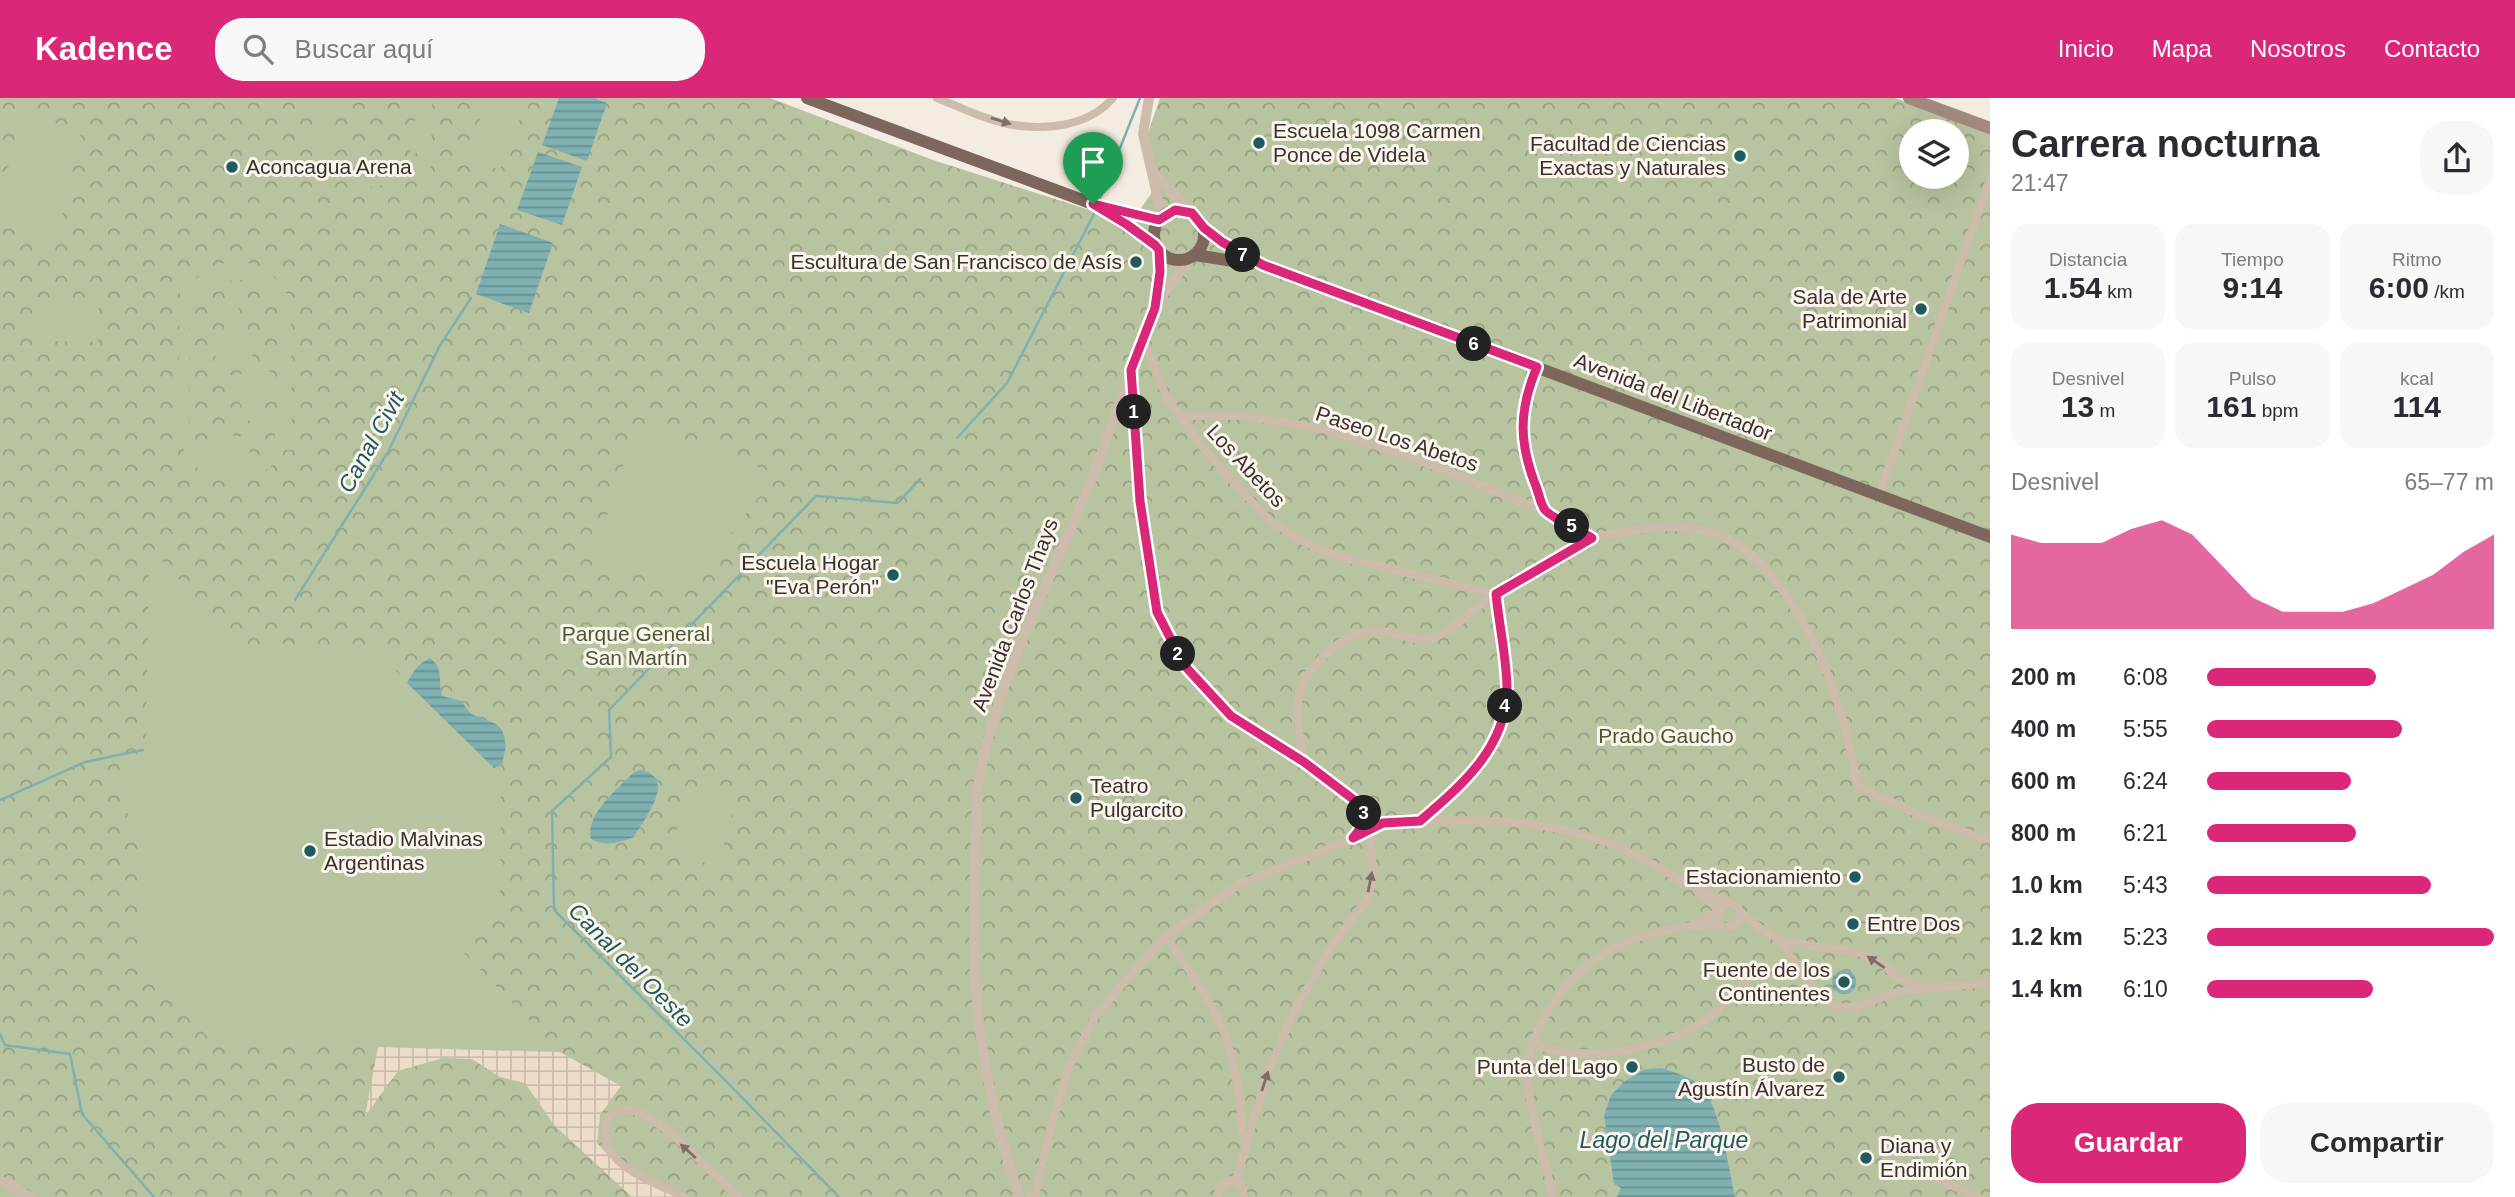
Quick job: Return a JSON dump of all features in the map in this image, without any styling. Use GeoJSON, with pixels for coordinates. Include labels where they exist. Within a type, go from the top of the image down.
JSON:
{"type":"FeatureCollection","features":[{"type":"Feature","properties":{"kind":"main road"},"geometry":{"type":"LineString","coordinates":[[807,98],[1093,204],[1160,218]]}},
{"type":"Feature","properties":{"kind":"main road"},"geometry":{"type":"LineString","coordinates":[[1909,98],[1990,128]]}},
{"type":"Feature","properties":{"kind":"main road"},"geometry":{"type":"LineString","coordinates":[[1093,204],[1157,247],[1166,258],[1174,261],[1194,257],[1202,248],[1204,228],[1192,213],[1175,210],[1160,218],[1155,228],[1157,247]]}},
{"type":"Feature","properties":{"kind":"main road","name":"Avenida del Libertador"},"geometry":{"type":"LineString","coordinates":[[1204,228],[1238,253],[1263,265],[1990,537]]}},
{"type":"Feature","properties":{"kind":"main road","name":"Avenida del Libertador"},"geometry":{"type":"LineString","coordinates":[[1194,257],[1263,265]]}},
{"type":"Feature","properties":{"kind":"street"},"geometry":{"type":"LineString","coordinates":[[937,98],[1006,124],[1037,127],[1063,125],[1090,118],[1103,110],[1113,98]]}},
{"type":"Feature","properties":{"kind":"street"},"geometry":{"type":"LineString","coordinates":[[1149,98],[1143,134],[1153,172],[1160,218]]}},
{"type":"Feature","properties":{"kind":"street"},"geometry":{"type":"LineString","coordinates":[[1153,172],[1192,213]]}},
{"type":"Feature","properties":{"kind":"street"},"geometry":{"type":"LineString","coordinates":[[1879,495],[1990,179]]}},
{"type":"Feature","properties":{"kind":"street","name":"Avenida Carlos Thays"},"geometry":{"type":"LineString","coordinates":[[1155,308],[1160,272],[1157,247]]}},
{"type":"Feature","properties":{"kind":"street","name":"Avenida Carlos Thays"},"geometry":{"type":"LineString","coordinates":[[1019,1197],[1003,1148],[979,1019],[974,950],[977,793],[981,767],[1017,650],[1099,460],[1111,421],[1155,308],[1173,280],[1194,257]]}},
{"type":"Feature","properties":{"kind":"street","name":"Los Abetos"},"geometry":{"type":"LineString","coordinates":[[1143,339],[1167,398],[1202,447],[1267,517],[1298,539],[1336,556],[1496,594]]}},
{"type":"Feature","properties":{"kind":"street"},"geometry":{"type":"LineString","coordinates":[[1537,367],[1525,396],[1523,434],[1532,476],[1545,511]]}},
{"type":"Feature","properties":{"kind":"street"},"geometry":{"type":"LineString","coordinates":[[1131,370],[1140,501],[1157,612],[1184,665],[1231,716],[1304,762],[1362,806],[1371,824],[1373,877],[1367,900],[1330,948],[1293,1014],[1268,1070],[1236,1180]]}},
{"type":"Feature","properties":{"kind":"street","name":"Paseo Los Abetos"},"geometry":{"type":"LineString","coordinates":[[1180,416],[1245,416],[1323,429],[1416,459],[1545,511],[1592,538]]}},
{"type":"Feature","properties":{"kind":"street"},"geometry":{"type":"LineString","coordinates":[[1304,762],[1297,713],[1301,689],[1311,669],[1328,651],[1347,637],[1366,632],[1387,631],[1426,641],[1440,635],[1496,594],[1592,538],[1657,526],[1700,530],[1737,544],[1763,565],[1790,600],[1815,644],[1835,690],[1858,786],[1922,816],[1990,839]]}},
{"type":"Feature","properties":{"kind":"street"},"geometry":{"type":"LineString","coordinates":[[1420,821],[1474,771],[1500,730],[1507,690],[1496,594]]}},
{"type":"Feature","properties":{"kind":"street"},"geometry":{"type":"LineString","coordinates":[[1030,1197],[1036,1192],[1052,1122],[1069,1067],[1095,1016],[1167,936],[1238,885],[1353,838],[1371,824],[1503,821],[1539,824],[1599,839],[1737,906],[1760,928],[1779,939],[1820,948],[1858,952],[1877,960],[1897,977],[1930,988]]}},
{"type":"Feature","properties":{"kind":"street"},"geometry":{"type":"LineString","coordinates":[[1688,884],[1718,911]]}},
{"type":"Feature","properties":{"kind":"street"},"geometry":{"type":"LineString","coordinates":[[1721,925],[1717,917],[1718,911],[1722,905],[1730,903]]}},
{"type":"Feature","properties":{"kind":"street"},"geometry":{"type":"LineString","coordinates":[[1690,925],[1718,911]]}},
{"type":"Feature","properties":{"kind":"street"},"geometry":{"type":"LineString","coordinates":[[1737,925],[1741,920],[1741,912]]}},
{"type":"Feature","properties":{"kind":"street"},"geometry":{"type":"LineString","coordinates":[[1553,1197],[1530,1093],[1528,1065],[1532,1044],[1548,1010],[1571,980],[1586,965],[1606,952],[1665,928],[1721,925],[1729,928],[1737,925],[1760,928]]}},
{"type":"Feature","properties":{"kind":"street"},"geometry":{"type":"LineString","coordinates":[[1167,936],[1223,1029],[1241,1107],[1244,1146]]}},
{"type":"Feature","properties":{"kind":"street"},"geometry":{"type":"LineString","coordinates":[[1779,939],[1815,992],[1824,1000],[1846,1009],[1893,993],[1990,983]]}},
{"type":"Feature","properties":{"kind":"street"},"geometry":{"type":"LineString","coordinates":[[1532,1044],[1562,1052],[1609,1052],[1644,1046],[1671,1037],[1705,1020],[1760,966]]}},
{"type":"Feature","properties":{"kind":"street"},"geometry":{"type":"LineString","coordinates":[[685,1197],[617,1161],[608,1150],[605,1137],[605,1125],[610,1115],[630,1110],[644,1114],[738,1197]]}},
{"type":"Feature","properties":{"kind":"street"},"geometry":{"type":"LineString","coordinates":[[1885,1160],[1978,1197]]}},
{"type":"Feature","properties":{"kind":"street"},"geometry":{"type":"LineString","coordinates":[[0,1180],[30,1197]]}},
{"type":"Feature","properties":{"kind":"street"},"geometry":{"type":"LineString","coordinates":[[1218,1197],[1222,1183],[1236,1180]]}},
{"type":"Feature","properties":{"kind":"street"},"geometry":{"type":"LineString","coordinates":[[1236,1180],[1244,1189],[1244,1197]]}},
{"type":"Feature","properties":{"kind":"green space","name":"Parque General San Martín"},"geometry":{"type":"Polygon","coordinates":[[[0,98],[770,98],[933,160],[1102,214],[1134,218],[1153,191],[1148,133],[1160,98],[1895,98],[1954,119],[1899,119],[1899,189],[1969,189],[1969,124],[1990,132],[1990,1197],[0,1197],[0,98]]]}},
{"type":"Feature","properties":{"kind":"green space"},"geometry":{"type":"Polygon","coordinates":[[[319,98],[332,98],[331,136],[336,158],[344,169],[355,176],[366,178],[379,177],[401,165],[413,142],[415,98],[432,98],[431,164],[423,201],[413,198],[418,180],[421,143],[401,175],[377,186],[352,184],[331,170],[323,160],[317,141],[319,98]]]}},
{"type":"Feature","properties":{"kind":"green space"},"geometry":{"type":"Polygon","coordinates":[[[488,98],[528,98],[500,170],[466,157],[488,98]]]}},
{"type":"Feature","properties":{"kind":"green space"},"geometry":{"type":"Polygon","coordinates":[[[20,115],[82,129],[57,239],[0,226],[0,203],[20,115]]]}},
{"type":"Feature","properties":{"kind":"green space"},"geometry":{"type":"Polygon","coordinates":[[[233,261],[261,268],[282,286],[291,303],[292,450],[285,450],[261,473],[232,481],[217,479],[203,472],[191,462],[182,447],[177,447],[180,283],[191,283],[212,266],[233,261]],[[216,280],[204,284],[195,293],[189,310],[189,433],[196,449],[213,463],[211,435],[226,436],[227,433],[232,433],[233,436],[248,436],[251,462],[266,452],[277,432],[278,308],[270,289],[255,281],[240,280],[238,299],[262,299],[262,295],[272,295],[272,306],[262,306],[262,302],[237,302],[255,365],[213,364],[232,302],[209,301],[208,305],[199,305],[199,294],[208,295],[209,298],[232,299],[235,281],[216,280]]]}},
{"type":"Feature","properties":{"kind":"green space"},"geometry":{"type":"Polygon","coordinates":[[[34,297],[99,299],[98,342],[34,341],[34,297]]]}},
{"type":"Feature","properties":{"kind":"green space"},"geometry":{"type":"Polygon","coordinates":[[[270,371],[260,433],[262,436],[259,438],[225,376],[270,371]]]}},
{"type":"Feature","properties":{"kind":"green space"},"geometry":{"type":"Polygon","coordinates":[[[637,421],[777,474],[689,587],[593,560],[637,421]]]}},
{"type":"Feature","properties":{"kind":"green space"},"geometry":{"type":"Polygon","coordinates":[[[164,454],[213,488],[210,493],[161,458],[164,454]]]}},
{"type":"Feature","properties":{"kind":"green space"},"geometry":{"type":"Polygon","coordinates":[[[149,547],[243,647],[379,654],[501,774],[500,915],[463,952],[560,1052],[213,1042],[141,973],[142,828],[120,805],[120,775],[146,760],[149,547]]]}},
{"type":"Feature","properties":{"kind":"green space"},"geometry":{"type":"Polygon","coordinates":[[[687,785],[736,796],[719,866],[671,855],[687,785]]]}},
{"type":"Feature","properties":{"kind":"shaded area"},"geometry":{"type":"Polygon","coordinates":[[[378,1047],[560,1052],[621,1086],[600,1115],[597,1143],[612,1159],[679,1197],[632,1197],[554,1125],[525,1083],[500,1077],[472,1059],[443,1058],[398,1071],[365,1116],[378,1047]]]}},
{"type":"Feature","properties":{"kind":"water"},"geometry":{"type":"Polygon","coordinates":[[[559,98],[594,98],[607,103],[587,161],[542,145],[559,98]]]}},
{"type":"Feature","properties":{"kind":"water"},"geometry":{"type":"Polygon","coordinates":[[[538,152],[582,167],[562,225],[517,210],[538,152]]]}},
{"type":"Feature","properties":{"kind":"water"},"geometry":{"type":"Polygon","coordinates":[[[500,224],[553,243],[529,313],[476,294],[500,224]]]}},
{"type":"Feature","properties":{"kind":"water"},"geometry":{"type":"Polygon","coordinates":[[[430,658],[439,671],[442,696],[461,701],[471,714],[496,724],[502,730],[506,746],[502,764],[494,768],[407,683],[416,668],[430,658]]]}},
{"type":"Feature","properties":{"kind":"water"},"geometry":{"type":"Polygon","coordinates":[[[641,770],[652,774],[657,781],[658,790],[651,810],[634,837],[612,843],[591,839],[590,830],[598,811],[634,772],[641,770]]]}},
{"type":"Feature","properties":{"kind":"water"},"geometry":{"type":"Polygon","coordinates":[[[1844,970],[1855,977],[1856,982],[1849,993],[1844,994],[1833,987],[1832,982],[1839,971],[1844,970]]]}},
{"type":"Feature","properties":{"kind":"water","name":"Lago del Parque"},"geometry":{"type":"Polygon","coordinates":[[[1662,1068],[1691,1079],[1701,1086],[1711,1101],[1720,1127],[1735,1197],[1617,1197],[1621,1188],[1614,1184],[1604,1115],[1611,1095],[1625,1081],[1645,1069],[1662,1068]]]}},
{"type":"Feature","properties":{"kind":"waterway","name":"Canal del Oeste"},"geometry":{"type":"LineString","coordinates":[[1100,198],[1140,98]]}},
{"type":"Feature","properties":{"kind":"waterway","name":"Canal del Oeste"},"geometry":{"type":"LineString","coordinates":[[957,438],[1007,383],[1095,212]]}},
{"type":"Feature","properties":{"kind":"waterway","name":"Canal Civit"},"geometry":{"type":"LineString","coordinates":[[295,600],[388,452],[439,347],[471,298]]}},
{"type":"Feature","properties":{"kind":"waterway","name":"Canal del Oeste"},"geometry":{"type":"LineString","coordinates":[[839,1197],[554,910],[552,811],[611,757],[609,710],[816,496],[898,503],[920,479]]}},
{"type":"Feature","properties":{"kind":"waterway","name":"Canal Civit"},"geometry":{"type":"LineString","coordinates":[[0,800],[85,762],[143,750]]}},
{"type":"Feature","properties":{"kind":"waterway","name":"Canal Civit"},"geometry":{"type":"LineString","coordinates":[[0,1034],[5,1045],[70,1054],[82,1114],[154,1197]]}},
{"type":"Feature","properties":{"kind":"place","name":"Escuela 1098 Carmen Ponce de Videla"},"geometry":{"type":"Point","coordinates":[1259,143]}},
{"type":"Feature","properties":{"kind":"place","name":"Facultad de Ciencias Exactas y Naturales"},"geometry":{"type":"Point","coordinates":[1740,156]}},
{"type":"Feature","properties":{"kind":"place","name":"Aconcagua Arena"},"geometry":{"type":"Point","coordinates":[232,167]}},
{"type":"Feature","properties":{"kind":"place","name":"Escultura de San Francisco de Asís"},"geometry":{"type":"Point","coordinates":[1136,262]}},
{"type":"Feature","properties":{"kind":"place","name":"Sala de Arte Patrimonial"},"geometry":{"type":"Point","coordinates":[1921,309]}},
{"type":"Feature","properties":{"kind":"place","name":"Escuela Hogar \"Eva Perón\""},"geometry":{"type":"Point","coordinates":[893,575]}},
{"type":"Feature","properties":{"kind":"place","name":"Teatro Pulgarcito"},"geometry":{"type":"Point","coordinates":[1076,798]}},
{"type":"Feature","properties":{"kind":"place","name":"Estadio Malvinas Argentinas"},"geometry":{"type":"Point","coordinates":[310,851]}},
{"type":"Feature","properties":{"kind":"place","name":"Estacionamiento"},"geometry":{"type":"Point","coordinates":[1855,877]}},
{"type":"Feature","properties":{"kind":"place","name":"Entre Dos"},"geometry":{"type":"Point","coordinates":[1853,924]}},
{"type":"Feature","properties":{"kind":"place","name":"Fuente de los Continentes"},"geometry":{"type":"Point","coordinates":[1844,982]}},
{"type":"Feature","properties":{"kind":"place","name":"Punta del Lago"},"geometry":{"type":"Point","coordinates":[1632,1067]}},
{"type":"Feature","properties":{"kind":"place","name":"Busto de Agustín Álvarez"},"geometry":{"type":"Point","coordinates":[1839,1077]}},
{"type":"Feature","properties":{"kind":"place","name":"Diana y Endimión"},"geometry":{"type":"Point","coordinates":[1866,1158]}},
{"type":"Feature","properties":{"kind":"route"},"geometry":{"type":"LineString","coordinates":[[1093,204],[1159,220],[1168,212],[1184,210],[1198,217],[1204,228],[1222,242],[1263,265],[1537,367],[1525,396],[1523,414],[1523,434],[1532,476],[1545,511],[1592,538],[1496,594],[1507,690],[1500,730],[1474,771],[1420,821],[1383,823],[1353,838],[1365,819],[1362,806],[1304,762],[1231,716],[1184,665],[1157,612],[1140,501],[1131,370],[1155,308],[1160,272],[1159,250],[1126,224],[1093,204]]}},
{"type":"Feature","properties":{"kind":"park label","name":"Prado Gaucho"},"geometry":{"type":"Point","coordinates":[1666,736]}}]}
